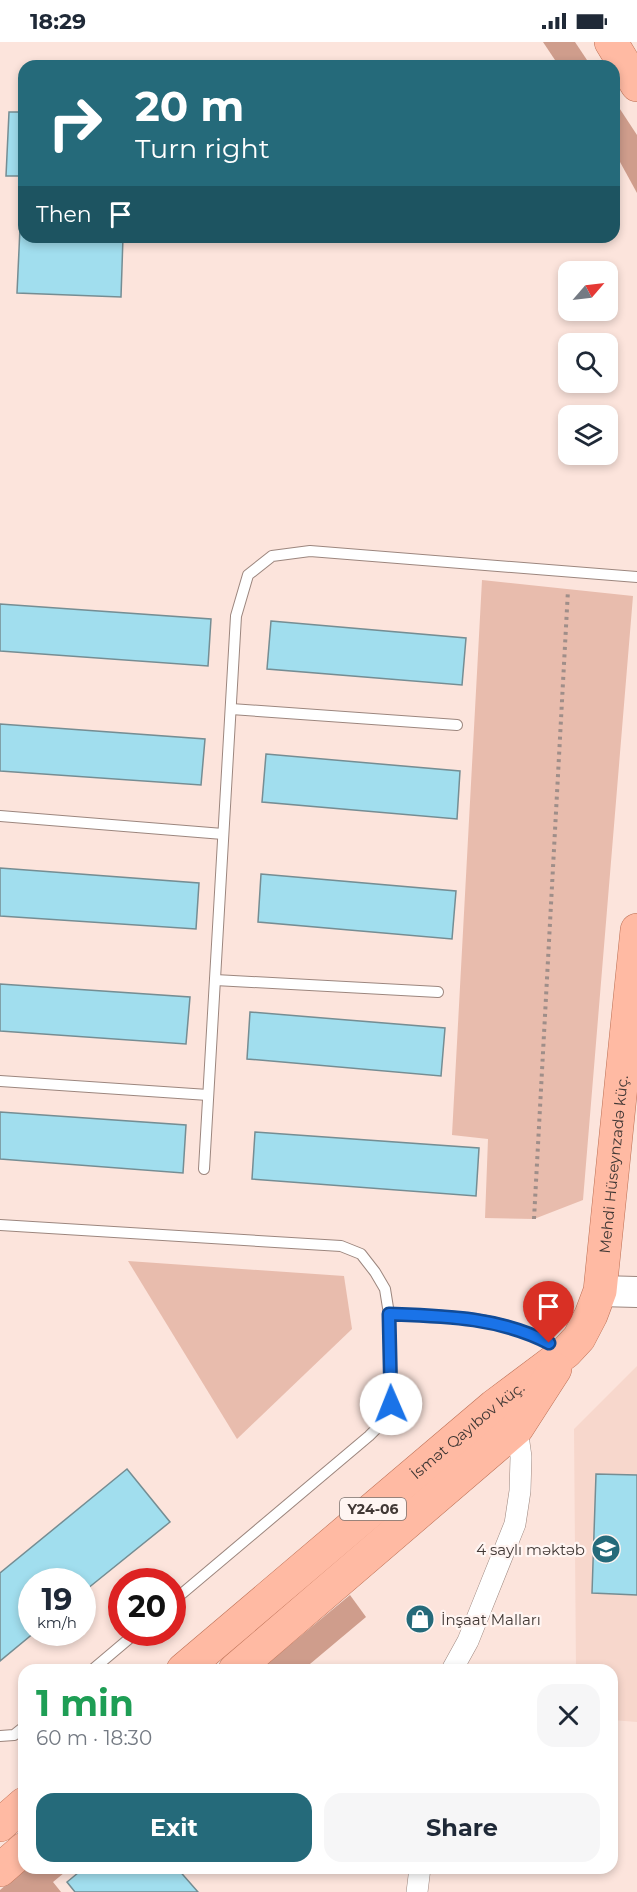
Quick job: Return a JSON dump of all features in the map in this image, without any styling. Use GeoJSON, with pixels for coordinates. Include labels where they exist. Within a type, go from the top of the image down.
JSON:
{"type":"FeatureCollection","features":[{"type":"Feature","properties":{"kind":"main road"},"geometry":{"type":"LineString","coordinates":[[611,42],[637,85]]}},
{"type":"Feature","properties":{"kind":"main road","name":"Mehdi Hüseynzadə küç."},"geometry":{"type":"LineString","coordinates":[[566,1352],[579,1338],[591,1316],[600,1291],[637,930]]}},
{"type":"Feature","properties":{"kind":"main road"},"geometry":{"type":"LineString","coordinates":[[600,1291],[637,1292]]}},
{"type":"Feature","properties":{"kind":"main road","name":"İsmət Qayıbov küç."},"geometry":{"type":"LineString","coordinates":[[242,1664],[518,1428],[566,1352]]}},
{"type":"Feature","properties":{"kind":"main road","name":"İsmət Qayıbov küç."},"geometry":{"type":"LineString","coordinates":[[190,1664],[494,1406],[566,1352]]}},
{"type":"Feature","properties":{"kind":"main road"},"geometry":{"type":"LineString","coordinates":[[0,1825],[18,1809]]}},
{"type":"Feature","properties":{"kind":"main road"},"geometry":{"type":"LineString","coordinates":[[0,1870],[18,1854]]}},
{"type":"Feature","properties":{"kind":"street"},"geometry":{"type":"LineString","coordinates":[[455,1664],[468,1641],[515,1524],[520,1491],[521,1456],[518,1428]]}},
{"type":"Feature","properties":{"kind":"street"},"geometry":{"type":"LineString","coordinates":[[417,1892],[419,1874]]}},
{"type":"Feature","properties":{"kind":"lane"},"geometry":{"type":"LineString","coordinates":[[204,1169],[236,616],[248,576],[272,556],[310,551],[637,577]]}},
{"type":"Feature","properties":{"kind":"lane"},"geometry":{"type":"LineString","coordinates":[[231,709],[457,725]]}},
{"type":"Feature","properties":{"kind":"lane"},"geometry":{"type":"LineString","coordinates":[[0,816],[223,834]]}},
{"type":"Feature","properties":{"kind":"lane"},"geometry":{"type":"LineString","coordinates":[[215,980],[438,992]]}},
{"type":"Feature","properties":{"kind":"lane"},"geometry":{"type":"LineString","coordinates":[[0,1082],[208,1095]]}},
{"type":"Feature","properties":{"kind":"lane"},"geometry":{"type":"LineString","coordinates":[[0,1225],[341,1246],[361,1254],[385,1289],[389,1314],[391,1404],[385,1420],[369,1437],[186,1590]]}},
{"type":"Feature","properties":{"kind":"lane"},"geometry":{"type":"LineString","coordinates":[[389,1314],[443,1316],[496,1323],[533,1335],[566,1352]]}},
{"type":"Feature","properties":{"kind":"lane"},"geometry":{"type":"LineString","coordinates":[[99,1664],[120,1646]]}},
{"type":"Feature","properties":{"kind":"lane"},"geometry":{"type":"LineString","coordinates":[[0,1736],[14,1735],[18,1731]]}},
{"type":"Feature","properties":{"kind":"path"},"geometry":{"type":"LineString","coordinates":[[534,1220],[568,589]]}},
{"type":"Feature","properties":{"kind":"shaded area"},"geometry":{"type":"Polygon","coordinates":[[[543,42],[575,42],[587,60],[555,60],[543,42]]]}},
{"type":"Feature","properties":{"kind":"shaded area"},"geometry":{"type":"Polygon","coordinates":[[[620,109],[637,135],[637,193],[620,162],[620,109]]]}},
{"type":"Feature","properties":{"kind":"shaded area"},"geometry":{"type":"Polygon","coordinates":[[[482,580],[633,596],[583,1200],[534,1219],[485,1218],[488,1139],[452,1135],[482,580]]]}},
{"type":"Feature","properties":{"kind":"shaded area"},"geometry":{"type":"Polygon","coordinates":[[[128,1261],[344,1276],[352,1329],[237,1439],[128,1261]]]}},
{"type":"Feature","properties":{"kind":"shaded area","name":"4 saylı məktəb"},"geometry":{"type":"Polygon","coordinates":[[[637,1366],[637,1722],[618,1720],[618,1664],[576,1664],[574,1429],[637,1366]]]}},
{"type":"Feature","properties":{"kind":"shaded area"},"geometry":{"type":"Polygon","coordinates":[[[350,1595],[366,1617],[310,1664],[267,1664],[350,1595]]]}},
{"type":"Feature","properties":{"kind":"shaded area"},"geometry":{"type":"Polygon","coordinates":[[[19,1874],[63,1874],[53,1882],[61,1892],[0,1892],[19,1874]]]}},
{"type":"Feature","properties":{"kind":"building"},"geometry":{"type":"Polygon","coordinates":[[[9,112],[18,112],[18,176],[6,176],[9,112]]]}},
{"type":"Feature","properties":{"kind":"building"},"geometry":{"type":"Polygon","coordinates":[[[19,243],[123,243],[121,297],[17,293],[19,243]]]}},
{"type":"Feature","properties":{"kind":"building"},"geometry":{"type":"Polygon","coordinates":[[[0,604],[211,619],[208,666],[0,651],[0,604]]]}},
{"type":"Feature","properties":{"kind":"building"},"geometry":{"type":"Polygon","coordinates":[[[271,621],[466,638],[462,685],[267,669],[271,621]]]}},
{"type":"Feature","properties":{"kind":"building"},"geometry":{"type":"Polygon","coordinates":[[[0,724],[205,739],[201,785],[0,771],[0,724]]]}},
{"type":"Feature","properties":{"kind":"building"},"geometry":{"type":"Polygon","coordinates":[[[266,754],[460,771],[457,819],[262,802],[266,754]]]}},
{"type":"Feature","properties":{"kind":"building"},"geometry":{"type":"Polygon","coordinates":[[[0,868],[199,883],[196,929],[0,916],[0,868]]]}},
{"type":"Feature","properties":{"kind":"building"},"geometry":{"type":"Polygon","coordinates":[[[261,874],[456,891],[452,939],[258,922],[261,874]]]}},
{"type":"Feature","properties":{"kind":"building"},"geometry":{"type":"Polygon","coordinates":[[[0,984],[190,997],[186,1044],[0,1031],[0,984]]]}},
{"type":"Feature","properties":{"kind":"building"},"geometry":{"type":"Polygon","coordinates":[[[250,1012],[445,1028],[441,1076],[247,1059],[250,1012]]]}},
{"type":"Feature","properties":{"kind":"building"},"geometry":{"type":"Polygon","coordinates":[[[0,1112],[186,1125],[183,1173],[0,1159],[0,1112]]]}},
{"type":"Feature","properties":{"kind":"building"},"geometry":{"type":"Polygon","coordinates":[[[255,1132],[479,1148],[476,1196],[252,1179],[255,1132]]]}},
{"type":"Feature","properties":{"kind":"building"},"geometry":{"type":"Polygon","coordinates":[[[127,1469],[170,1522],[113,1568],[108,1568],[108,1572],[96,1582],[96,1568],[18,1568],[18,1646],[0,1661],[0,1573],[127,1469]]]}},
{"type":"Feature","properties":{"kind":"building"},"geometry":{"type":"Polygon","coordinates":[[[596,1474],[637,1475],[637,1595],[592,1593],[596,1474]]]}},
{"type":"Feature","properties":{"kind":"building"},"geometry":{"type":"Polygon","coordinates":[[[77,1874],[182,1874],[198,1892],[75,1892],[67,1882],[77,1874]]]}},
{"type":"Feature","properties":{"kind":"place","name":"4 saylı məktəb"},"geometry":{"type":"Point","coordinates":[606,1549]}},
{"type":"Feature","properties":{"kind":"place","name":"İnşaat Malları"},"geometry":{"type":"Point","coordinates":[420,1619]}},
{"type":"Feature","properties":{"kind":"route"},"geometry":{"type":"LineString","coordinates":[[391,1404],[389,1314],[443,1316],[496,1323],[533,1335],[549,1343]]}}]}
